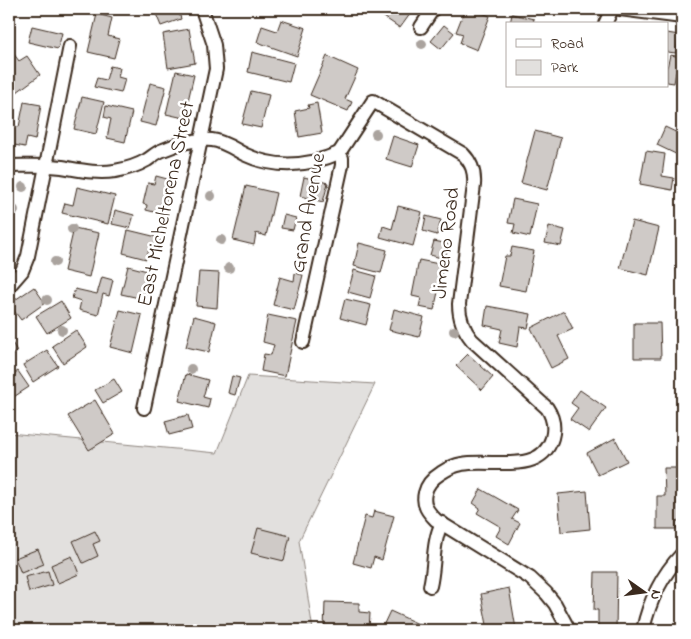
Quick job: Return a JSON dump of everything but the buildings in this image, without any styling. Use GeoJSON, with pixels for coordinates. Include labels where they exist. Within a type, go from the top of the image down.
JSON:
{"type":"FeatureCollection","features":[{"type":"Feature","properties":{"kind":"street","name":"East Micheltorena Street"},"geometry":{"type":"LineString","coordinates":[[144,408],[216,70],[214,45],[202,9]]}},
{"type":"Feature","properties":{"kind":"street"},"geometry":{"type":"LineString","coordinates":[[421,27],[433,9]]}},
{"type":"Feature","properties":{"kind":"street"},"geometry":{"type":"LineString","coordinates":[[606,22],[612,9]]}},
{"type":"Feature","properties":{"kind":"street"},"geometry":{"type":"LineString","coordinates":[[620,9],[682,17]]}},
{"type":"Feature","properties":{"kind":"street"},"geometry":{"type":"LineString","coordinates":[[9,286],[26,264],[70,46]]}},
{"type":"Feature","properties":{"kind":"street","name":"Grand Avenue"},"geometry":{"type":"LineString","coordinates":[[304,342],[342,165],[342,158],[338,153],[373,101]]}},
{"type":"Feature","properties":{"kind":"street","name":"Jimeno Road"},"geometry":{"type":"LineString","coordinates":[[373,101],[462,154],[471,165],[475,178],[459,304],[463,327],[472,340],[541,402],[550,414],[554,428],[551,441],[543,453],[532,460],[521,463],[464,463],[444,471],[431,480],[425,492],[425,506],[428,512],[442,524],[530,578],[555,604],[569,630]]}},
{"type":"Feature","properties":{"kind":"street"},"geometry":{"type":"LineString","coordinates":[[9,166],[47,166],[92,172],[113,171],[128,168],[180,144],[201,140],[218,142],[253,158],[285,164],[310,163],[324,160],[338,153]]}},
{"type":"Feature","properties":{"kind":"street"},"geometry":{"type":"LineString","coordinates":[[430,586],[434,571],[436,542],[442,524]]}},
{"type":"Feature","properties":{"kind":"street"},"geometry":{"type":"LineString","coordinates":[[643,630],[657,589],[674,562],[682,554]]}},
{"type":"Feature","properties":{"kind":"green space"},"geometry":{"type":"Polygon","coordinates":[[[248,376],[375,384],[299,541],[313,630],[9,630],[9,433],[217,453],[248,376]]]}}]}
